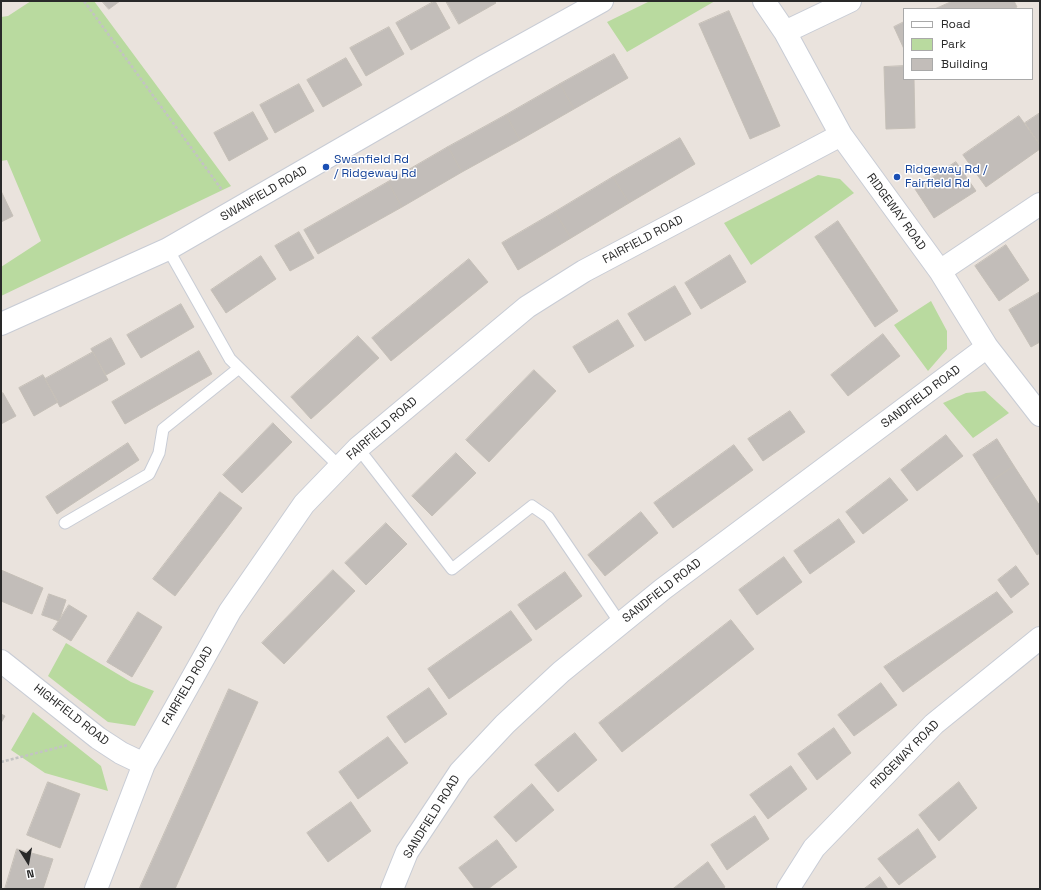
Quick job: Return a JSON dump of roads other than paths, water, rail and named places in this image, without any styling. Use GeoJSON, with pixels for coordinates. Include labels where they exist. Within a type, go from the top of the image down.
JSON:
{"type":"FeatureCollection","features":[{"type":"Feature","properties":{"kind":"street","name":"SWANFIELD ROAD"},"geometry":{"type":"LineString","coordinates":[[1,324],[168,250],[483,67],[602,1]]}},
{"type":"Feature","properties":{"kind":"street","name":"RIDGEWAY ROAD"},"geometry":{"type":"LineString","coordinates":[[764,1],[785,32],[841,135],[940,271],[987,347],[1040,415]]}},
{"type":"Feature","properties":{"kind":"street"},"geometry":{"type":"LineString","coordinates":[[785,32],[850,1]]}},
{"type":"Feature","properties":{"kind":"street","name":"FAIRFIELD ROAD"},"geometry":{"type":"LineString","coordinates":[[96,889],[144,764],[230,611],[304,504],[358,448],[527,307],[584,271],[841,135]]}},
{"type":"Feature","properties":{"kind":"street"},"geometry":{"type":"LineString","coordinates":[[940,271],[1040,204]]}},
{"type":"Feature","properties":{"kind":"street","name":"SANDFIELD ROAD"},"geometry":{"type":"LineString","coordinates":[[392,889],[408,852],[460,772],[505,724],[561,672],[663,589],[987,347]]}},
{"type":"Feature","properties":{"kind":"street","name":"RIDGEWAY ROAD"},"geometry":{"type":"LineString","coordinates":[[788,889],[814,848],[934,724],[1040,638]]}},
{"type":"Feature","properties":{"kind":"street","name":"HIGHFIELD ROAD"},"geometry":{"type":"LineString","coordinates":[[1,661],[98,738],[121,753],[144,764]]}},
{"type":"Feature","properties":{"kind":"lane"},"geometry":{"type":"LineString","coordinates":[[168,250],[230,359],[340,467]]}},
{"type":"Feature","properties":{"kind":"lane"},"geometry":{"type":"LineString","coordinates":[[65,523],[149,474],[159,453],[163,429],[238,368]]}},
{"type":"Feature","properties":{"kind":"lane"},"geometry":{"type":"LineString","coordinates":[[358,448],[452,569],[532,506],[548,517],[620,623]]}},
{"type":"Feature","properties":{"kind":"place","name":"Swanfield Rd / Ridgeway Rd"},"geometry":{"type":"Point","coordinates":[326,167]}},
{"type":"Feature","properties":{"kind":"place","name":"Ridgeway Rd / Fairfield Rd"},"geometry":{"type":"Point","coordinates":[897,177]}}]}
